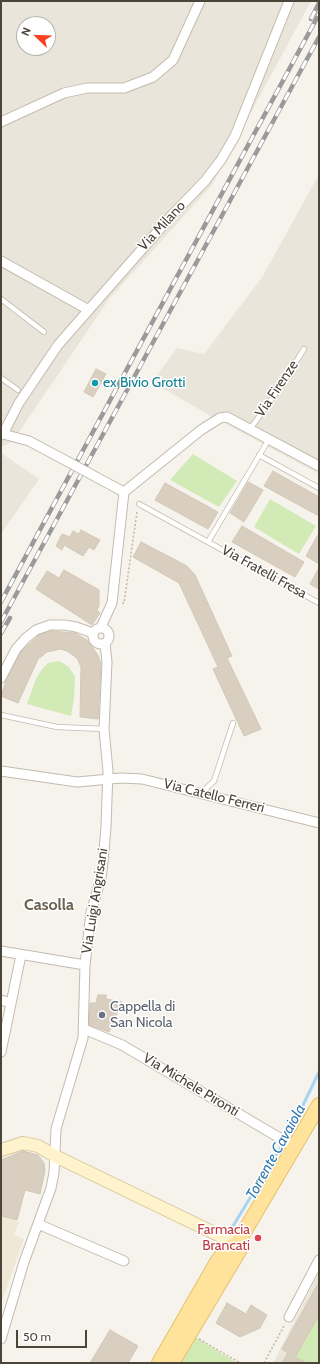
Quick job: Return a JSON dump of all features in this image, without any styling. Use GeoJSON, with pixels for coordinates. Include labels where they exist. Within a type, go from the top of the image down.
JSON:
{"type":"FeatureCollection","features":[{"type":"Feature","properties":{"kind":"main road"},"geometry":{"type":"LineString","coordinates":[[159,1363],[217,1262],[228,1248],[237,1244],[292,1146],[319,1105]]}},
{"type":"Feature","properties":{"kind":"main road"},"geometry":{"type":"LineString","coordinates":[[1,1150],[15,1144],[31,1143],[237,1244]]}},
{"type":"Feature","properties":{"kind":"main road"},"geometry":{"type":"LineString","coordinates":[[172,1363],[238,1251],[237,1244]]}},
{"type":"Feature","properties":{"kind":"street"},"geometry":{"type":"LineString","coordinates":[[1,122],[64,93],[87,88],[124,88],[153,77],[173,60],[200,1]]}},
{"type":"Feature","properties":{"kind":"street","name":"Via Milano"},"geometry":{"type":"LineString","coordinates":[[2,434],[19,404],[58,345],[87,309],[172,215],[205,181],[221,160],[235,136],[289,1]]}},
{"type":"Feature","properties":{"kind":"street"},"geometry":{"type":"LineString","coordinates":[[1,261],[87,309]]}},
{"type":"Feature","properties":{"kind":"street"},"geometry":{"type":"LineString","coordinates":[[92,634],[93,639],[97,643],[105,643],[108,639],[112,615],[124,492],[201,430],[216,420],[227,417],[268,439]]}},
{"type":"Feature","properties":{"kind":"street"},"geometry":{"type":"LineString","coordinates":[[2,434],[29,441],[124,492]]}},
{"type":"Feature","properties":{"kind":"street","name":"Via Firenze"},"geometry":{"type":"LineString","coordinates":[[268,439],[319,466]]}},
{"type":"Feature","properties":{"kind":"street"},"geometry":{"type":"LineString","coordinates":[[92,634],[96,629],[101,627],[112,603]]}},
{"type":"Feature","properties":{"kind":"street"},"geometry":{"type":"LineString","coordinates":[[1,678],[16,649],[36,630],[50,625],[64,624],[76,627],[92,634]]}},
{"type":"Feature","properties":{"kind":"street"},"geometry":{"type":"LineString","coordinates":[[101,627],[106,629],[109,634]]}},
{"type":"Feature","properties":{"kind":"street","name":"Via Luigi Angrisani"},"geometry":{"type":"LineString","coordinates":[[1,1339],[8,1313],[51,1188],[55,1156],[56,1129],[84,1029],[85,965],[91,912],[101,878],[103,862],[107,780],[107,751],[104,729],[107,662],[105,643]]}},
{"type":"Feature","properties":{"kind":"street","name":"Via Catello Ferreri"},"geometry":{"type":"LineString","coordinates":[[1,771],[77,782],[121,778],[142,779],[319,823]]}},
{"type":"Feature","properties":{"kind":"street"},"geometry":{"type":"LineString","coordinates":[[1,951],[85,965]]}},
{"type":"Feature","properties":{"kind":"street"},"geometry":{"type":"LineString","coordinates":[[1,1052],[21,955]]}},
{"type":"Feature","properties":{"kind":"street"},"geometry":{"type":"LineString","coordinates":[[1,1000],[11,1003]]}},
{"type":"Feature","properties":{"kind":"street","name":"Via Michele Pironti"},"geometry":{"type":"LineString","coordinates":[[84,1029],[122,1045],[292,1146]]}},
{"type":"Feature","properties":{"kind":"street"},"geometry":{"type":"LineString","coordinates":[[38,1224],[124,1261]]}},
{"type":"Feature","properties":{"kind":"street"},"geometry":{"type":"LineString","coordinates":[[289,1317],[319,1260]]}},
{"type":"Feature","properties":{"kind":"lane"},"geometry":{"type":"LineString","coordinates":[[1,299],[44,332]]}},
{"type":"Feature","properties":{"kind":"lane","name":"Via Firenze"},"geometry":{"type":"LineString","coordinates":[[250,429],[279,389],[304,349]]}},
{"type":"Feature","properties":{"kind":"lane"},"geometry":{"type":"LineString","coordinates":[[1,378],[18,390]]}},
{"type":"Feature","properties":{"kind":"lane","name":"Via Fratelli Fresa"},"geometry":{"type":"LineString","coordinates":[[208,542],[268,439]]}},
{"type":"Feature","properties":{"kind":"lane"},"geometry":{"type":"LineString","coordinates":[[258,455],[319,488]]}},
{"type":"Feature","properties":{"kind":"lane","name":"Via Fratelli Fresa"},"geometry":{"type":"LineString","coordinates":[[138,504],[319,603]]}},
{"type":"Feature","properties":{"kind":"lane"},"geometry":{"type":"LineString","coordinates":[[1,715],[57,727],[104,729]]}},
{"type":"Feature","properties":{"kind":"lane"},"geometry":{"type":"LineString","coordinates":[[201,793],[214,781],[233,723]]}},
{"type":"Feature","properties":{"kind":"path"},"geometry":{"type":"LineString","coordinates":[[112,603],[124,603],[138,504]]}},
{"type":"Feature","properties":{"kind":"path"},"geometry":{"type":"LineString","coordinates":[[264,1363],[289,1317]]}},
{"type":"Feature","properties":{"kind":"path"},"geometry":{"type":"LineString","coordinates":[[189,1333],[240,1363]]}},
{"type":"Feature","properties":{"kind":"shaded area"},"geometry":{"type":"Polygon","coordinates":[[[1,1],[311,1],[212,185],[109,299],[13,441],[1,447],[1,1]]]}},
{"type":"Feature","properties":{"kind":"shaded area"},"geometry":{"type":"Polygon","coordinates":[[[319,174],[319,474],[209,415],[152,382],[177,348],[204,354],[263,276],[319,174]]]}},
{"type":"Feature","properties":{"kind":"shaded area"},"geometry":{"type":"Polygon","coordinates":[[[1,453],[39,479],[1,534],[1,453]]]}},
{"type":"Feature","properties":{"kind":"shaded area"},"geometry":{"type":"Polygon","coordinates":[[[1,1217],[19,1222],[14,1235],[24,1239],[2,1301],[1,1217]]]}},
{"type":"Feature","properties":{"kind":"shaded area"},"geometry":{"type":"Polygon","coordinates":[[[319,1273],[319,1363],[273,1363],[319,1273]]]}},
{"type":"Feature","properties":{"kind":"green space"},"geometry":{"type":"Polygon","coordinates":[[[193,454],[237,481],[219,507],[170,480],[193,454]]]}},
{"type":"Feature","properties":{"kind":"green space"},"geometry":{"type":"Polygon","coordinates":[[[270,499],[316,526],[299,554],[254,527],[270,499]]]}},
{"type":"Feature","properties":{"kind":"green space"},"geometry":{"type":"Polygon","coordinates":[[[59,661],[69,667],[75,677],[74,699],[71,716],[27,704],[36,679],[42,669],[48,663],[59,661]]]}},
{"type":"Feature","properties":{"kind":"green space"},"geometry":{"type":"Polygon","coordinates":[[[319,1315],[319,1363],[307,1363],[295,1357],[319,1315]]]}},
{"type":"Feature","properties":{"kind":"green space"},"geometry":{"type":"Polygon","coordinates":[[[189,1333],[237,1363],[172,1363],[189,1333]]]}},
{"type":"Feature","properties":{"kind":"building","name":"ex Bivio Grotti"},"geometry":{"type":"Polygon","coordinates":[[[96,369],[106,374],[93,397],[84,392],[96,369]]]}},
{"type":"Feature","properties":{"kind":"building"},"geometry":{"type":"Polygon","coordinates":[[[273,471],[319,497],[319,516],[264,486],[273,471]]]}},
{"type":"Feature","properties":{"kind":"building"},"geometry":{"type":"Polygon","coordinates":[[[248,482],[263,490],[244,522],[230,513],[248,482]]]}},
{"type":"Feature","properties":{"kind":"building"},"geometry":{"type":"Polygon","coordinates":[[[165,483],[218,512],[208,529],[155,500],[165,483]]]}},
{"type":"Feature","properties":{"kind":"building"},"geometry":{"type":"Polygon","coordinates":[[[242,526],[304,562],[295,577],[232,542],[242,526]]]}},
{"type":"Feature","properties":{"kind":"building"},"geometry":{"type":"Polygon","coordinates":[[[81,530],[100,540],[94,550],[89,547],[83,556],[64,545],[62,550],[56,546],[62,534],[70,537],[73,531],[79,534],[81,530]]]}},
{"type":"Feature","properties":{"kind":"building"},"geometry":{"type":"Polygon","coordinates":[[[319,533],[319,564],[306,556],[319,533]]]}},
{"type":"Feature","properties":{"kind":"building"},"geometry":{"type":"Polygon","coordinates":[[[141,542],[187,566],[195,575],[232,656],[227,658],[261,729],[244,736],[213,669],[218,667],[179,583],[133,557],[141,542]]]}},
{"type":"Feature","properties":{"kind":"building"},"geometry":{"type":"Polygon","coordinates":[[[319,568],[319,589],[310,584],[319,568]]]}},
{"type":"Feature","properties":{"kind":"building"},"geometry":{"type":"Polygon","coordinates":[[[64,570],[99,590],[99,606],[97,610],[100,613],[92,625],[36,589],[47,571],[59,578],[64,570]]]}},
{"type":"Feature","properties":{"kind":"building"},"geometry":{"type":"Polygon","coordinates":[[[51,631],[75,633],[87,640],[98,655],[101,664],[98,719],[80,717],[81,667],[77,658],[61,649],[47,652],[38,659],[18,703],[1,696],[6,681],[21,652],[39,635],[51,631]]]}},
{"type":"Feature","properties":{"kind":"building","name":"Cappella di San Nicola"},"geometry":{"type":"Polygon","coordinates":[[[98,995],[106,995],[106,999],[122,1002],[109,1032],[89,1025],[90,1003],[96,1003],[98,995]]]}},
{"type":"Feature","properties":{"kind":"building"},"geometry":{"type":"Polygon","coordinates":[[[23,1151],[38,1155],[44,1163],[45,1171],[40,1194],[25,1190],[17,1220],[1,1216],[1,1160],[23,1151]]]}},
{"type":"Feature","properties":{"kind":"building"},"geometry":{"type":"Polygon","coordinates":[[[319,1282],[319,1315],[295,1357],[307,1363],[282,1363],[288,1353],[282,1349],[319,1282]]]}},
{"type":"Feature","properties":{"kind":"building"},"geometry":{"type":"Polygon","coordinates":[[[227,1303],[246,1314],[251,1305],[267,1315],[260,1328],[240,1337],[216,1323],[227,1303]]]}},
{"type":"Feature","properties":{"kind":"building"},"geometry":{"type":"Polygon","coordinates":[[[110,1330],[138,1346],[128,1363],[90,1363],[110,1330]]]}},
{"type":"Feature","properties":{"kind":"waterway","name":"Torrente Cavaiola"},"geometry":{"type":"LineString","coordinates":[[230,1231],[290,1132],[319,1072]]}},
{"type":"Feature","properties":{"kind":"railway"},"geometry":{"type":"LineString","coordinates":[[311,19],[319,3]]}},
{"type":"Feature","properties":{"kind":"railway"},"geometry":{"type":"LineString","coordinates":[[1,602],[319,14]]}},
{"type":"Feature","properties":{"kind":"railway"},"geometry":{"type":"LineString","coordinates":[[1,622],[319,37]]}},
{"type":"Feature","properties":{"kind":"railway"},"geometry":{"type":"LineString","coordinates":[[1,633],[10,618]]}},
{"type":"Feature","properties":{"kind":"place","name":"ex Bivio Grotti"},"geometry":{"type":"Point","coordinates":[95,383]}},
{"type":"Feature","properties":{"kind":"place","name":"Cappella di San Nicola"},"geometry":{"type":"Point","coordinates":[102,1015]}},
{"type":"Feature","properties":{"kind":"place","name":"Farmacia Brancati"},"geometry":{"type":"Point","coordinates":[258,1238]}},
{"type":"Feature","properties":{"kind":"district","name":"Casolla"},"geometry":{"type":"Point","coordinates":[49,905]}}]}
